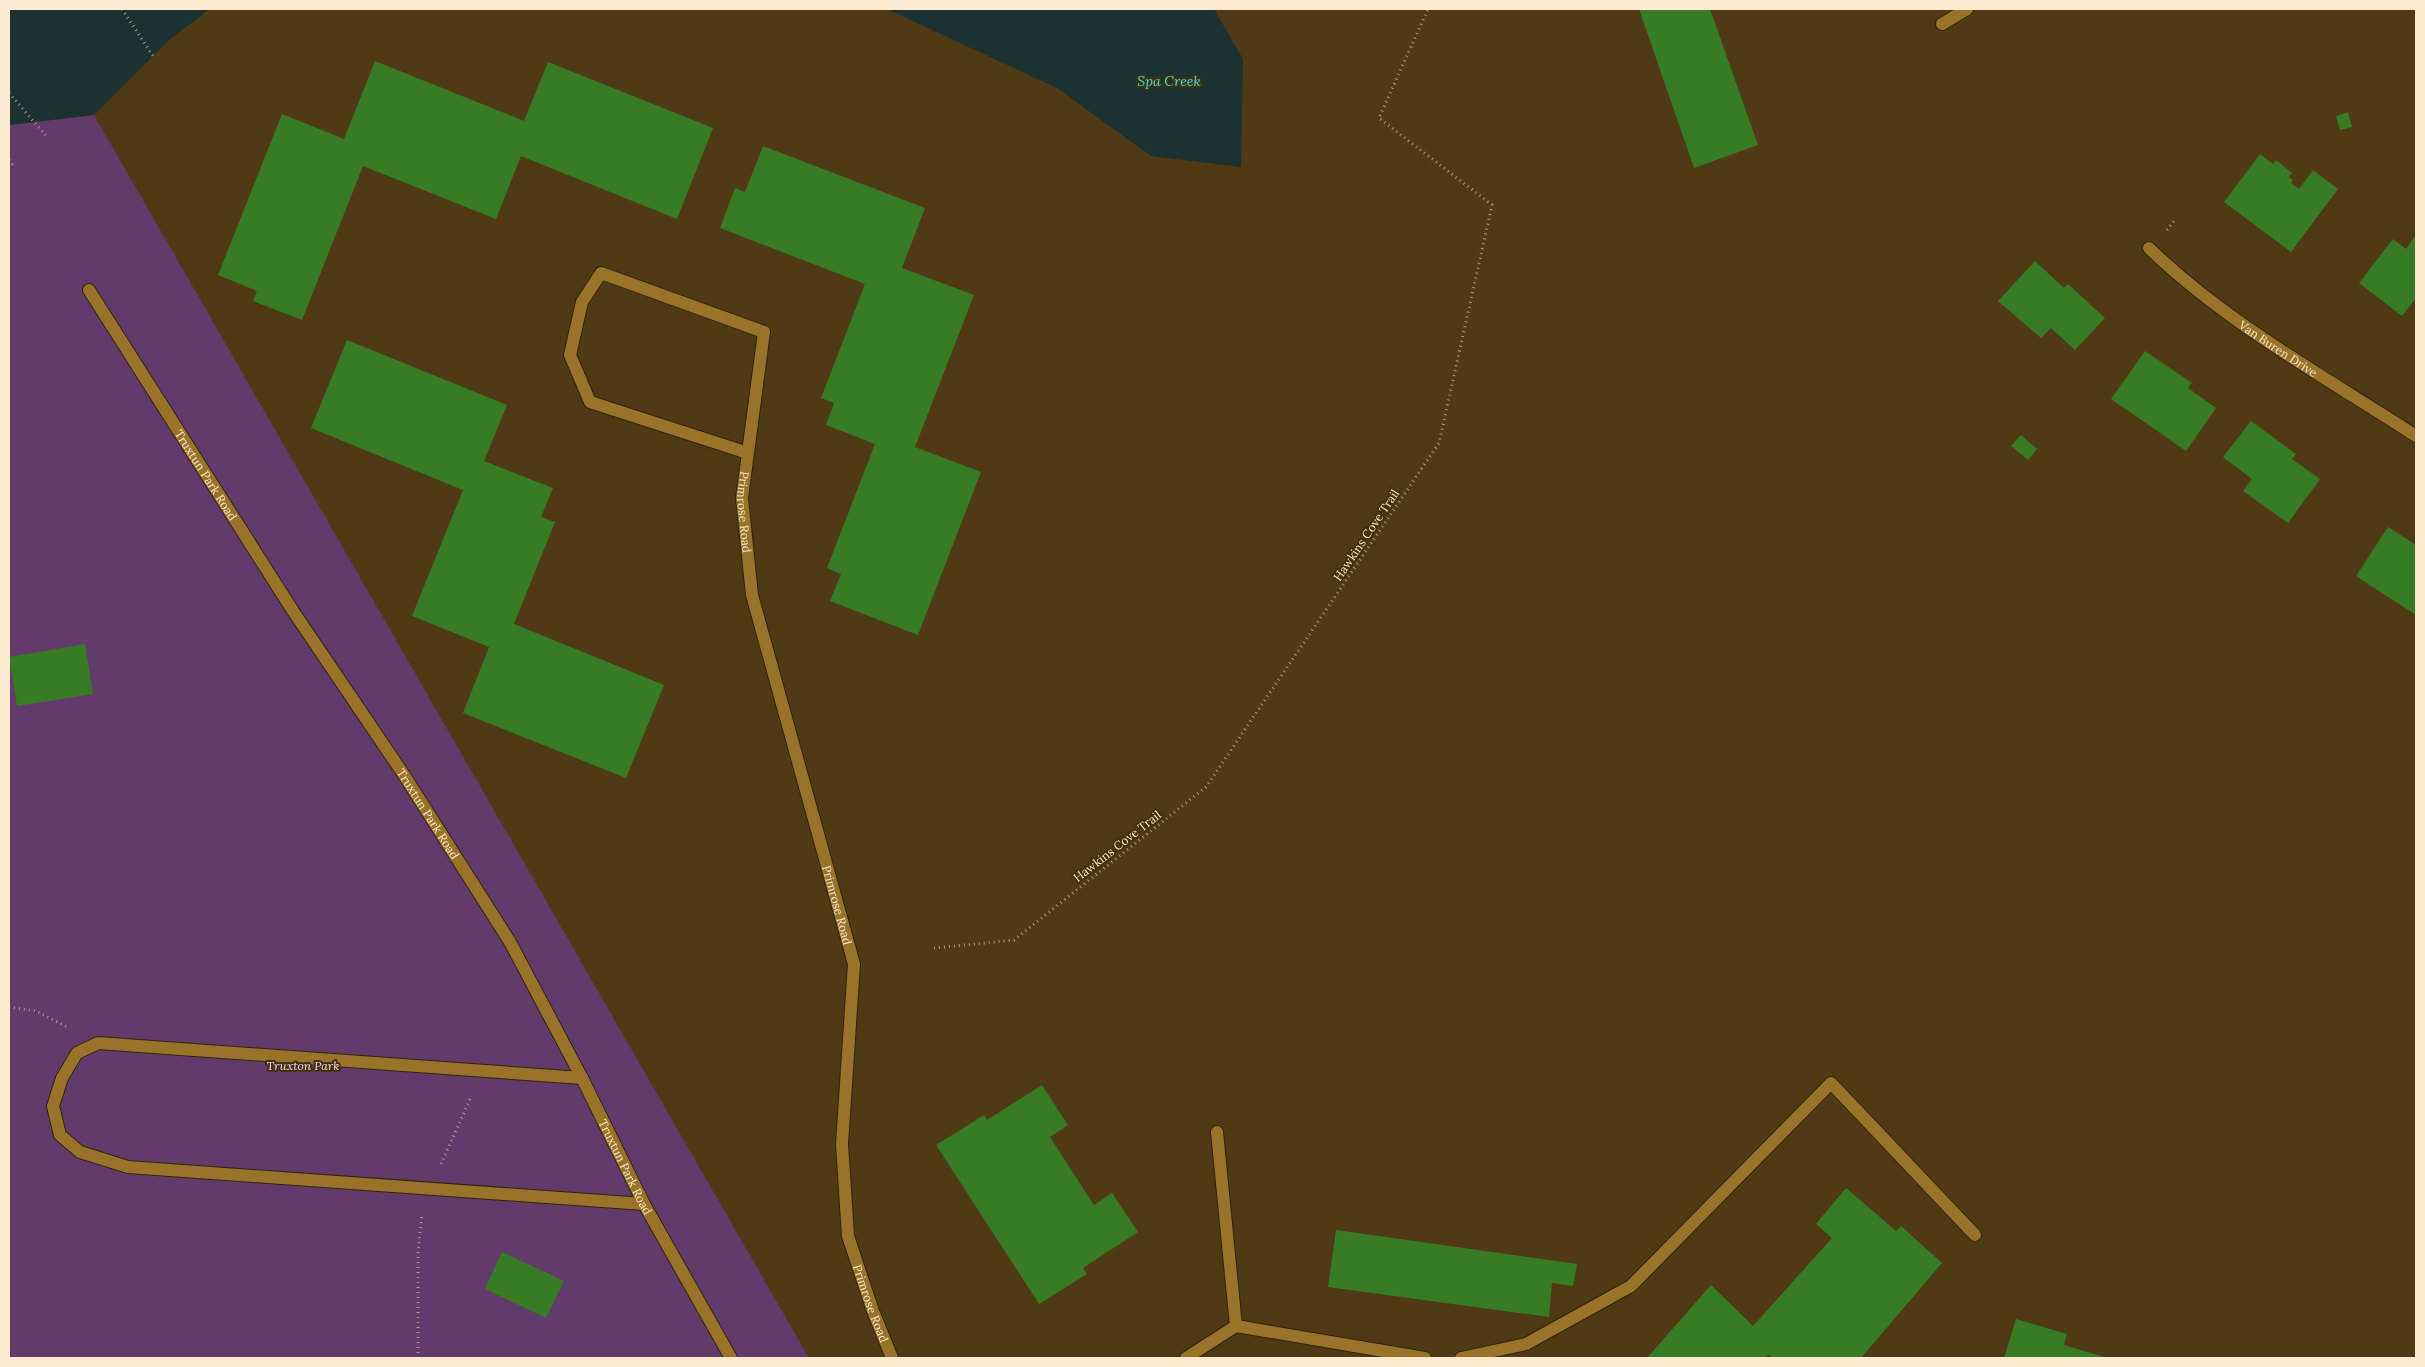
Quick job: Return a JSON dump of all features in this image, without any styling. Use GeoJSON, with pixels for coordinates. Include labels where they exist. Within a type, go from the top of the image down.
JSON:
{"type":"FeatureCollection","features":[{"type":"Feature","properties":{"kind":"street"},"geometry":{"type":"LineString","coordinates":[[1942,24],[1967,9]]}},
{"type":"Feature","properties":{"kind":"street","name":"Van Buren Drive"},"geometry":{"type":"LineString","coordinates":[[2150,248],[2168,267],[2242,323],[2416,436]]}},
{"type":"Feature","properties":{"kind":"street","name":"Primrose Road"},"geometry":{"type":"LineString","coordinates":[[748,453],[590,402],[570,355],[582,302],[601,273],[764,332],[748,453],[742,498],[752,595],[854,964],[842,1144],[848,1236],[872,1311],[892,1358]]}},
{"type":"Feature","properties":{"kind":"street","name":"Truxtun Park Road"},"geometry":{"type":"LineString","coordinates":[[89,290],[293,611],[404,775],[510,942],[582,1078],[644,1204],[731,1358]]}},
{"type":"Feature","properties":{"kind":"street"},"geometry":{"type":"LineString","coordinates":[[582,1078],[98,1043],[76,1053],[62,1078],[53,1106],[60,1135],[80,1152],[128,1167],[644,1204]]}},
{"type":"Feature","properties":{"kind":"street"},"geometry":{"type":"LineString","coordinates":[[1461,1358],[1526,1344],[1631,1286],[1830,1083],[1975,1235]]}},
{"type":"Feature","properties":{"kind":"street"},"geometry":{"type":"LineString","coordinates":[[1218,1132],[1236,1326]]}},
{"type":"Feature","properties":{"kind":"street"},"geometry":{"type":"LineString","coordinates":[[1186,1358],[1236,1326],[1425,1358]]}},
{"type":"Feature","properties":{"kind":"path"},"geometry":{"type":"LineString","coordinates":[[122,9],[153,56]]}},
{"type":"Feature","properties":{"kind":"path","name":"Hawkins Cove Trail"},"geometry":{"type":"LineString","coordinates":[[934,948],[1014,940],[1206,787],[1439,443],[1492,204],[1379,118],[1428,9]]}},
{"type":"Feature","properties":{"kind":"path"},"geometry":{"type":"LineString","coordinates":[[9,93],[48,138]]}},
{"type":"Feature","properties":{"kind":"path"},"geometry":{"type":"LineString","coordinates":[[9,160],[13,165]]}},
{"type":"Feature","properties":{"kind":"path"},"geometry":{"type":"LineString","coordinates":[[9,1007],[36,1011],[98,1043]]}},
{"type":"Feature","properties":{"kind":"green space","name":"Truxton Park"},"geometry":{"type":"Polygon","coordinates":[[[94,115],[809,1358],[9,1358],[9,125],[94,115]]]}},
{"type":"Feature","properties":{"kind":"water"},"geometry":{"type":"Polygon","coordinates":[[[9,9],[210,9],[169,40],[94,115],[9,125],[9,9]]]}},
{"type":"Feature","properties":{"kind":"water","name":"Spa Creek"},"geometry":{"type":"Polygon","coordinates":[[[887,9],[1214,9],[1243,59],[1241,167],[1151,156],[1057,88],[887,9]]]}},
{"type":"Feature","properties":{"kind":"building"},"geometry":{"type":"Polygon","coordinates":[[[1639,9],[1710,9],[1758,145],[1694,168],[1639,9]]]}},
{"type":"Feature","properties":{"kind":"building"},"geometry":{"type":"Polygon","coordinates":[[[375,61],[524,121],[548,62],[713,128],[677,219],[521,156],[496,219],[363,166],[302,320],[253,301],[257,291],[218,275],[282,114],[344,139],[375,61]]]}},
{"type":"Feature","properties":{"kind":"building"},"geometry":{"type":"Polygon","coordinates":[[[2348,112],[2352,127],[2340,130],[2336,116],[2348,112]]]}},
{"type":"Feature","properties":{"kind":"building"},"geometry":{"type":"Polygon","coordinates":[[[763,146],[925,208],[902,268],[974,295],[915,447],[981,472],[918,635],[830,601],[841,574],[827,568],[875,444],[826,425],[834,403],[821,398],[865,284],[720,228],[735,188],[745,192],[763,146]]]}},
{"type":"Feature","properties":{"kind":"building"},"geometry":{"type":"Polygon","coordinates":[[[2260,154],[2273,164],[2276,160],[2292,173],[2289,177],[2293,180],[2291,183],[2299,189],[2313,170],[2338,189],[2291,252],[2224,202],[2260,154]]]}},
{"type":"Feature","properties":{"kind":"building"},"geometry":{"type":"Polygon","coordinates":[[[2416,235],[2416,298],[2402,316],[2359,283],[2393,239],[2406,249],[2416,235]]]}},
{"type":"Feature","properties":{"kind":"building"},"geometry":{"type":"Polygon","coordinates":[[[2035,261],[2064,288],[2068,284],[2105,318],[2075,350],[2051,328],[2041,338],[1998,301],[2035,261]]]}},
{"type":"Feature","properties":{"kind":"building"},"geometry":{"type":"Polygon","coordinates":[[[347,340],[507,405],[484,461],[553,488],[541,517],[555,522],[514,624],[664,685],[626,778],[463,713],[489,647],[412,616],[463,490],[311,428],[347,340]]]}},
{"type":"Feature","properties":{"kind":"building"},"geometry":{"type":"Polygon","coordinates":[[[2145,351],[2192,383],[2188,388],[2216,408],[2186,451],[2111,399],[2145,351]]]}},
{"type":"Feature","properties":{"kind":"building"},"geometry":{"type":"Polygon","coordinates":[[[2251,421],[2296,454],[2292,459],[2320,479],[2288,523],[2243,491],[2252,479],[2223,457],[2251,421]]]}},
{"type":"Feature","properties":{"kind":"building"},"geometry":{"type":"Polygon","coordinates":[[[2021,435],[2037,449],[2028,460],[2011,446],[2021,435]]]}},
{"type":"Feature","properties":{"kind":"building"},"geometry":{"type":"Polygon","coordinates":[[[2388,527],[2416,545],[2416,615],[2356,576],[2388,527]]]}},
{"type":"Feature","properties":{"kind":"building"},"geometry":{"type":"Polygon","coordinates":[[[85,644],[93,694],[17,706],[9,657],[85,644]]]}},
{"type":"Feature","properties":{"kind":"building"},"geometry":{"type":"Polygon","coordinates":[[[1042,1085],[1068,1125],[1050,1137],[1094,1205],[1112,1193],[1138,1232],[1083,1268],[1087,1274],[1039,1304],[936,1145],[984,1115],[987,1120],[1042,1085]]]}},
{"type":"Feature","properties":{"kind":"building"},"geometry":{"type":"Polygon","coordinates":[[[1846,1188],[1896,1231],[1901,1226],[1942,1263],[1861,1358],[1773,1358],[1769,1355],[1765,1358],[1647,1358],[1711,1285],[1753,1326],[1832,1238],[1816,1224],[1846,1188]]]}},
{"type":"Feature","properties":{"kind":"building"},"geometry":{"type":"Polygon","coordinates":[[[1336,1230],[1577,1264],[1573,1286],[1552,1283],[1549,1317],[1328,1287],[1336,1230]]]}},
{"type":"Feature","properties":{"kind":"building"},"geometry":{"type":"Polygon","coordinates":[[[502,1252],[564,1281],[546,1318],[485,1289],[502,1252]]]}},
{"type":"Feature","properties":{"kind":"building"},"geometry":{"type":"Polygon","coordinates":[[[2016,1319],[2067,1334],[2064,1345],[2108,1358],[2004,1358],[2016,1319]]]}}]}
